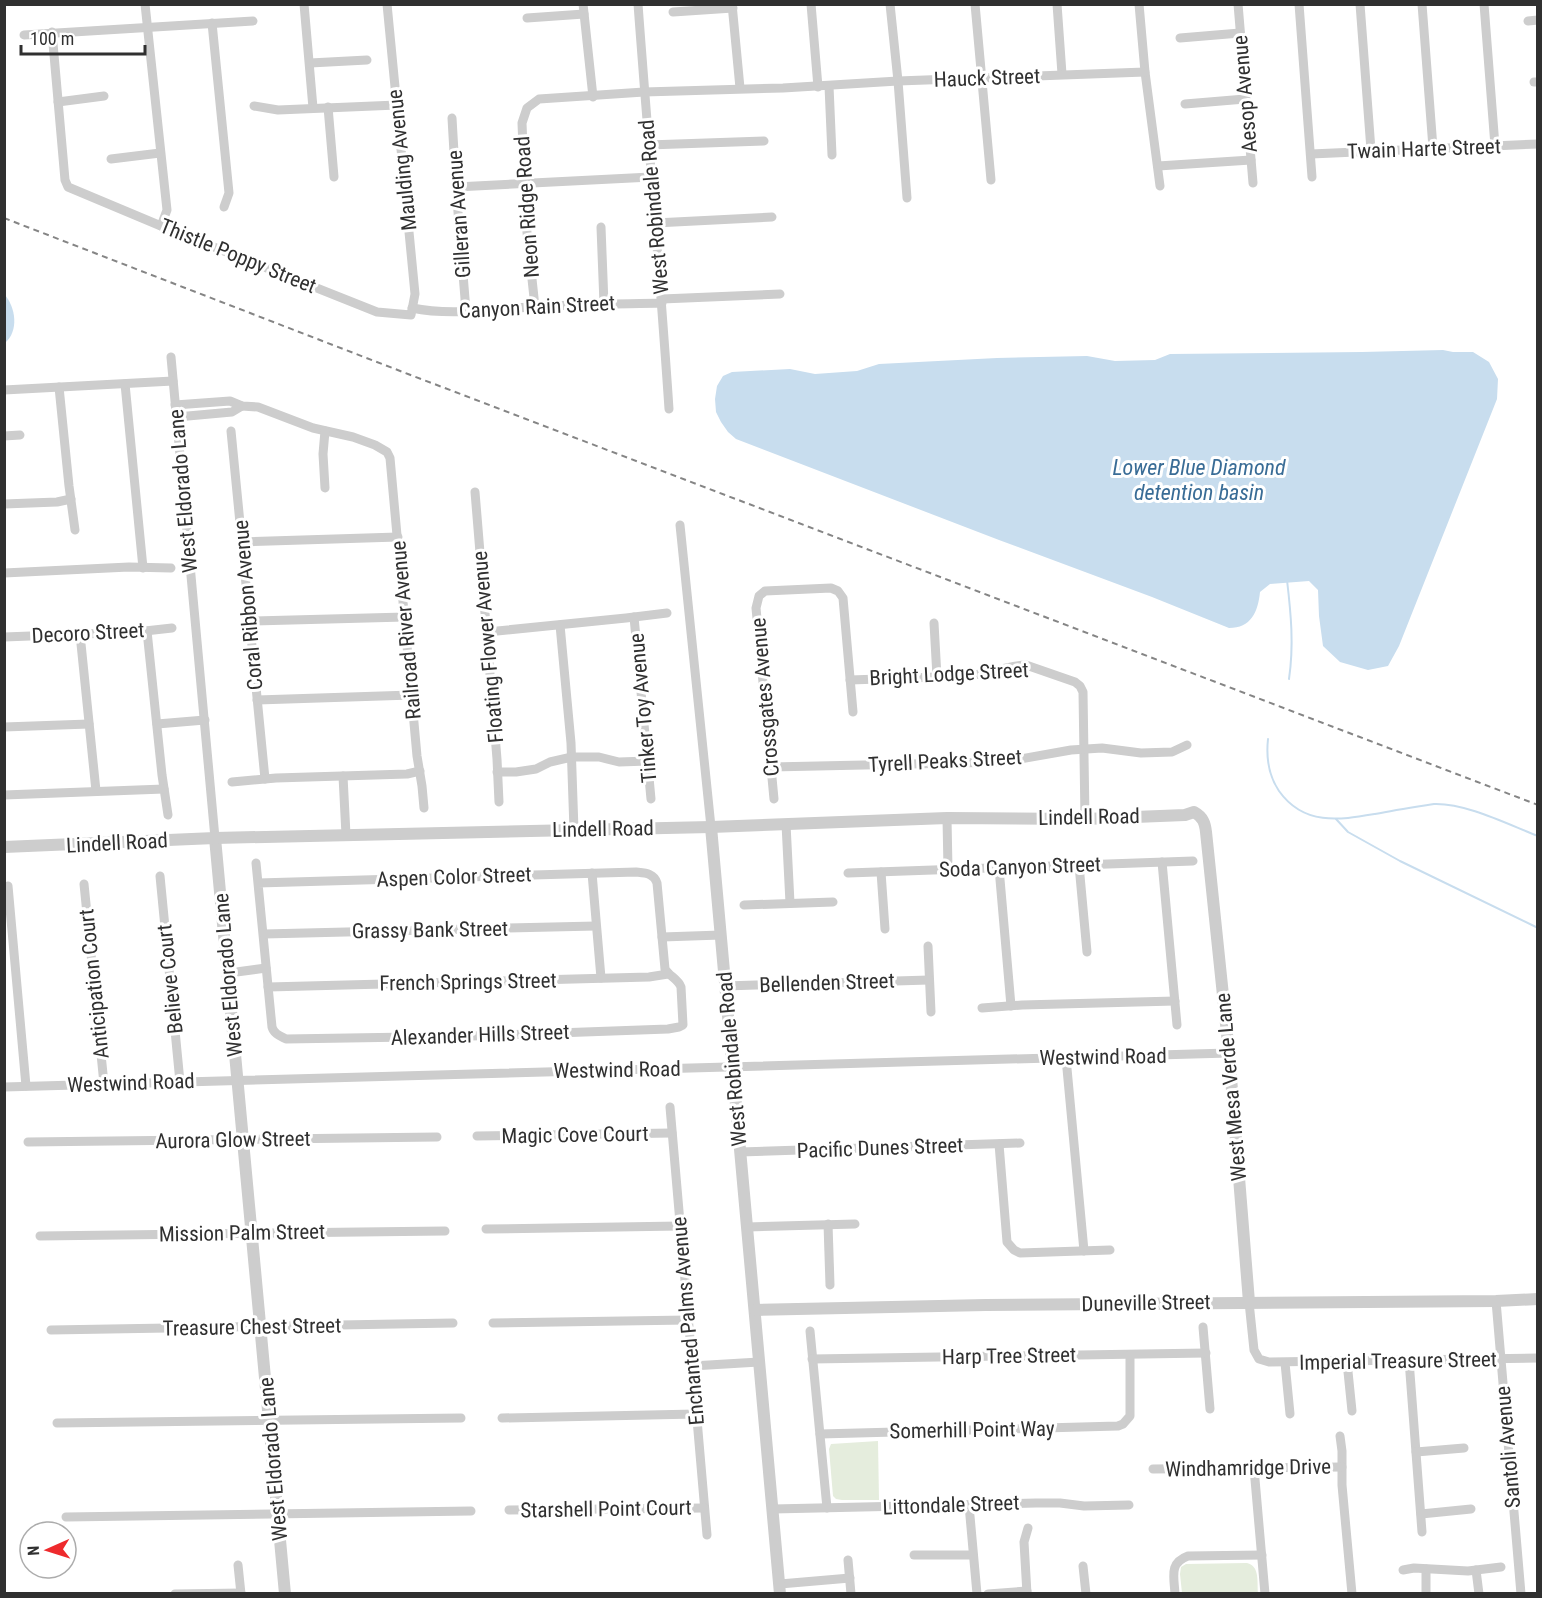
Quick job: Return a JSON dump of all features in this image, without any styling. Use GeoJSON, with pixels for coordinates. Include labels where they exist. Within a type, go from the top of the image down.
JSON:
{"type":"FeatureCollection","features":[{"type":"Feature","properties":{"kind":"street"},"geometry":{"type":"LineString","coordinates":[[145,4],[166,210],[161,226]]}},
{"type":"Feature","properties":{"kind":"street"},"geometry":{"type":"LineString","coordinates":[[304,4],[313,108]]}},
{"type":"Feature","properties":{"kind":"street","name":"Maulding Avenue"},"geometry":{"type":"LineString","coordinates":[[387,4],[415,294],[411,311]]}},
{"type":"Feature","properties":{"kind":"street","name":"West Robindale Road"},"geometry":{"type":"LineString","coordinates":[[638,4],[669,409]]}},
{"type":"Feature","properties":{"kind":"street"},"geometry":{"type":"LineString","coordinates":[[811,4],[818,87]]}},
{"type":"Feature","properties":{"kind":"street"},"geometry":{"type":"LineString","coordinates":[[890,4],[907,198]]}},
{"type":"Feature","properties":{"kind":"street"},"geometry":{"type":"LineString","coordinates":[[975,4],[991,180]]}},
{"type":"Feature","properties":{"kind":"street"},"geometry":{"type":"LineString","coordinates":[[1057,4],[1062,74]]}},
{"type":"Feature","properties":{"kind":"street"},"geometry":{"type":"LineString","coordinates":[[1139,4],[1145,72],[1160,186]]}},
{"type":"Feature","properties":{"kind":"street","name":"Aesop Avenue"},"geometry":{"type":"LineString","coordinates":[[1238,4],[1253,183]]}},
{"type":"Feature","properties":{"kind":"street"},"geometry":{"type":"LineString","coordinates":[[1299,4],[1312,177]]}},
{"type":"Feature","properties":{"kind":"street"},"geometry":{"type":"LineString","coordinates":[[1360,4],[1371,150]]}},
{"type":"Feature","properties":{"kind":"street"},"geometry":{"type":"LineString","coordinates":[[1422,4],[1433,148]]}},
{"type":"Feature","properties":{"kind":"street"},"geometry":{"type":"LineString","coordinates":[[1484,4],[1495,146]]}},
{"type":"Feature","properties":{"kind":"street"},"geometry":{"type":"LineString","coordinates":[[673,12],[732,6],[740,88]]}},
{"type":"Feature","properties":{"kind":"street"},"geometry":{"type":"LineString","coordinates":[[527,18],[584,9],[593,97]]}},
{"type":"Feature","properties":{"kind":"street"},"geometry":{"type":"LineString","coordinates":[[24,35],[253,21]]}},
{"type":"Feature","properties":{"kind":"street"},"geometry":{"type":"LineString","coordinates":[[212,23],[229,193],[224,207]]}},
{"type":"Feature","properties":{"kind":"street"},"geometry":{"type":"LineString","coordinates":[[52,32],[58,102],[104,96]]}},
{"type":"Feature","properties":{"kind":"street"},"geometry":{"type":"LineString","coordinates":[[1180,38],[1240,33]]}},
{"type":"Feature","properties":{"kind":"street"},"geometry":{"type":"LineString","coordinates":[[310,63],[367,60]]}},
{"type":"Feature","properties":{"kind":"street","name":"Hauck Street"},"geometry":{"type":"LineString","coordinates":[[527,108],[539,99],[644,92],[818,87],[898,81],[1145,72]]}},
{"type":"Feature","properties":{"kind":"street"},"geometry":{"type":"LineString","coordinates":[[829,86],[832,155]]}},
{"type":"Feature","properties":{"kind":"street"},"geometry":{"type":"LineString","coordinates":[[1185,104],[1245,99]]}},
{"type":"Feature","properties":{"kind":"street","name":"Thistle Poppy Street"},"geometry":{"type":"LineString","coordinates":[[58,102],[65,180],[68,187],[377,312],[388,314],[411,311]]}},
{"type":"Feature","properties":{"kind":"street"},"geometry":{"type":"LineString","coordinates":[[254,106],[278,110],[398,105]]}},
{"type":"Feature","properties":{"kind":"street"},"geometry":{"type":"LineString","coordinates":[[328,107],[334,177]]}},
{"type":"Feature","properties":{"kind":"street","name":"Neon Ridge Road"},"geometry":{"type":"LineString","coordinates":[[527,108],[522,123],[526,223],[535,307]]}},
{"type":"Feature","properties":{"kind":"street","name":"Gilleran Avenue"},"geometry":{"type":"LineString","coordinates":[[452,118],[466,311]]}},
{"type":"Feature","properties":{"kind":"street"},"geometry":{"type":"LineString","coordinates":[[648,145],[764,141]]}},
{"type":"Feature","properties":{"kind":"street","name":"Twain Harte Street"},"geometry":{"type":"LineString","coordinates":[[1311,154],[1538,144]]}},
{"type":"Feature","properties":{"kind":"street"},"geometry":{"type":"LineString","coordinates":[[111,159],[160,153]]}},
{"type":"Feature","properties":{"kind":"street"},"geometry":{"type":"LineString","coordinates":[[1158,166],[1251,160]]}},
{"type":"Feature","properties":{"kind":"street"},"geometry":{"type":"LineString","coordinates":[[456,187],[651,177]]}},
{"type":"Feature","properties":{"kind":"street"},"geometry":{"type":"LineString","coordinates":[[655,223],[772,217]]}},
{"type":"Feature","properties":{"kind":"street"},"geometry":{"type":"LineString","coordinates":[[601,227],[604,304]]}},
{"type":"Feature","properties":{"kind":"street","name":"Canyon Rain Street"},"geometry":{"type":"LineString","coordinates":[[411,311],[466,311],[780,294]]}},
{"type":"Feature","properties":{"kind":"street","name":"West Eldorado Lane"},"geometry":{"type":"LineString","coordinates":[[171,357],[285,1593]]}},
{"type":"Feature","properties":{"kind":"street"},"geometry":{"type":"LineString","coordinates":[[4,390],[173,381]]}},
{"type":"Feature","properties":{"kind":"street"},"geometry":{"type":"LineString","coordinates":[[125,384],[143,568]]}},
{"type":"Feature","properties":{"kind":"street"},"geometry":{"type":"LineString","coordinates":[[59,387],[75,530]]}},
{"type":"Feature","properties":{"kind":"street"},"geometry":{"type":"LineString","coordinates":[[176,405],[230,401],[242,406],[258,407],[325,431],[323,454],[325,488]]}},
{"type":"Feature","properties":{"kind":"street"},"geometry":{"type":"LineString","coordinates":[[177,417],[232,412],[242,406]]}},
{"type":"Feature","properties":{"kind":"street","name":"Coral Ribbon Avenue"},"geometry":{"type":"LineString","coordinates":[[231,430],[265,779]]}},
{"type":"Feature","properties":{"kind":"street","name":"Railroad River Avenue"},"geometry":{"type":"LineString","coordinates":[[325,431],[375,445],[387,453],[390,458],[424,808]]}},
{"type":"Feature","properties":{"kind":"street"},"geometry":{"type":"LineString","coordinates":[[4,436],[20,435]]}},
{"type":"Feature","properties":{"kind":"street","name":"Floating Flower Avenue"},"geometry":{"type":"LineString","coordinates":[[475,492],[499,801]]}},
{"type":"Feature","properties":{"kind":"street"},"geometry":{"type":"LineString","coordinates":[[4,504],[57,502],[71,499]]}},
{"type":"Feature","properties":{"kind":"street","name":"West Robindale Road"},"geometry":{"type":"LineString","coordinates":[[680,525],[711,827],[780,1589]]}},
{"type":"Feature","properties":{"kind":"street"},"geometry":{"type":"LineString","coordinates":[[242,542],[398,537]]}},
{"type":"Feature","properties":{"kind":"street"},"geometry":{"type":"LineString","coordinates":[[4,573],[171,568]]}},
{"type":"Feature","properties":{"kind":"street","name":"Crossgates Avenue"},"geometry":{"type":"LineString","coordinates":[[774,799],[756,608],[759,596],[765,591],[831,588],[838,591],[843,598],[850,680]]}},
{"type":"Feature","properties":{"kind":"street"},"geometry":{"type":"LineString","coordinates":[[486,632],[667,613]]}},
{"type":"Feature","properties":{"kind":"street"},"geometry":{"type":"LineString","coordinates":[[250,621],[405,616]]}},
{"type":"Feature","properties":{"kind":"street","name":"Tinker Toy Avenue"},"geometry":{"type":"LineString","coordinates":[[634,617],[651,800]]}},
{"type":"Feature","properties":{"kind":"street"},"geometry":{"type":"LineString","coordinates":[[934,623],[938,677]]}},
{"type":"Feature","properties":{"kind":"street"},"geometry":{"type":"LineString","coordinates":[[560,625],[572,757],[574,830]]}},
{"type":"Feature","properties":{"kind":"street","name":"Decoro Street"},"geometry":{"type":"LineString","coordinates":[[4,637],[172,628]]}},
{"type":"Feature","properties":{"kind":"street"},"geometry":{"type":"LineString","coordinates":[[147,631],[168,815]]}},
{"type":"Feature","properties":{"kind":"street"},"geometry":{"type":"LineString","coordinates":[[80,634],[96,791]]}},
{"type":"Feature","properties":{"kind":"street","name":"Bright Lodge Street"},"geometry":{"type":"LineString","coordinates":[[850,680],[979,675],[1026,665],[1075,682],[1080,686],[1083,692],[1084,749]]}},
{"type":"Feature","properties":{"kind":"street"},"geometry":{"type":"LineString","coordinates":[[850,680],[853,712]]}},
{"type":"Feature","properties":{"kind":"street"},"geometry":{"type":"LineString","coordinates":[[257,700],[412,695]]}},
{"type":"Feature","properties":{"kind":"street"},"geometry":{"type":"LineString","coordinates":[[156,724],[204,720]]}},
{"type":"Feature","properties":{"kind":"street"},"geometry":{"type":"LineString","coordinates":[[4,727],[89,724]]}},
{"type":"Feature","properties":{"kind":"street","name":"Tyrell Peaks Street"},"geometry":{"type":"LineString","coordinates":[[771,766],[1003,762],[1059,751],[1084,749],[1102,748],[1141,753],[1164,753],[1187,745]]}},
{"type":"Feature","properties":{"kind":"street"},"geometry":{"type":"LineString","coordinates":[[1084,749],[1085,819]]}},
{"type":"Feature","properties":{"kind":"street"},"geometry":{"type":"LineString","coordinates":[[497,772],[536,769],[550,762],[572,757],[599,757],[619,762],[648,761]]}},
{"type":"Feature","properties":{"kind":"street"},"geometry":{"type":"LineString","coordinates":[[232,782],[406,774],[420,771]]}},
{"type":"Feature","properties":{"kind":"street"},"geometry":{"type":"LineString","coordinates":[[343,776],[346,835]]}},
{"type":"Feature","properties":{"kind":"street"},"geometry":{"type":"LineString","coordinates":[[4,795],[164,789]]}},
{"type":"Feature","properties":{"kind":"street","name":"Lindell Road"},"geometry":{"type":"LineString","coordinates":[[4,848],[215,838],[711,827],[947,818],[1085,819],[1185,815],[1194,812],[1200,815]]}},
{"type":"Feature","properties":{"kind":"street","name":"West Mesa Verde Lane"},"geometry":{"type":"LineString","coordinates":[[1200,815],[1206,832],[1229,1053],[1249,1302],[1254,1350],[1259,1359]]}},
{"type":"Feature","properties":{"kind":"street"},"geometry":{"type":"LineString","coordinates":[[947,818],[948,869]]}},
{"type":"Feature","properties":{"kind":"street"},"geometry":{"type":"LineString","coordinates":[[786,824],[790,903]]}},
{"type":"Feature","properties":{"kind":"street","name":"Soda Canyon Street"},"geometry":{"type":"LineString","coordinates":[[848,873],[1193,861]]}},
{"type":"Feature","properties":{"kind":"street"},"geometry":{"type":"LineString","coordinates":[[1162,862],[1177,1025]]}},
{"type":"Feature","properties":{"kind":"street"},"geometry":{"type":"LineString","coordinates":[[256,864],[268,987]]}},
{"type":"Feature","properties":{"kind":"street"},"geometry":{"type":"LineString","coordinates":[[1079,865],[1087,952]]}},
{"type":"Feature","properties":{"kind":"street"},"geometry":{"type":"LineString","coordinates":[[999,868],[1011,1006]]}},
{"type":"Feature","properties":{"kind":"street","name":"Aspen Color Street"},"geometry":{"type":"LineString","coordinates":[[258,883],[636,872],[655,878],[662,937]]}},
{"type":"Feature","properties":{"kind":"street"},"geometry":{"type":"LineString","coordinates":[[881,872],[885,929]]}},
{"type":"Feature","properties":{"kind":"street"},"geometry":{"type":"LineString","coordinates":[[592,873],[601,978]]}},
{"type":"Feature","properties":{"kind":"street","name":"Believe Court"},"geometry":{"type":"LineString","coordinates":[[159,876],[180,1082]]}},
{"type":"Feature","properties":{"kind":"street","name":"Anticipation Court"},"geometry":{"type":"LineString","coordinates":[[84,884],[104,1084]]}},
{"type":"Feature","properties":{"kind":"street"},"geometry":{"type":"LineString","coordinates":[[8,886],[27,1086]]}},
{"type":"Feature","properties":{"kind":"street"},"geometry":{"type":"LineString","coordinates":[[744,904],[833,902]]}},
{"type":"Feature","properties":{"kind":"street","name":"Grassy Bank Street"},"geometry":{"type":"LineString","coordinates":[[264,934],[596,926]]}},
{"type":"Feature","properties":{"kind":"street"},"geometry":{"type":"LineString","coordinates":[[668,974],[665,969],[662,937],[721,935]]}},
{"type":"Feature","properties":{"kind":"street"},"geometry":{"type":"LineString","coordinates":[[928,946],[931,1012]]}},
{"type":"Feature","properties":{"kind":"street"},"geometry":{"type":"LineString","coordinates":[[229,974],[266,968]]}},
{"type":"Feature","properties":{"kind":"street","name":"French Springs Street"},"geometry":{"type":"LineString","coordinates":[[268,987],[649,977],[668,974]]}},
{"type":"Feature","properties":{"kind":"street","name":"Alexander Hills Street"},"geometry":{"type":"LineString","coordinates":[[268,987],[273,1031],[286,1039],[472,1036],[679,1027],[683,1025],[681,987],[668,974]]}},
{"type":"Feature","properties":{"kind":"street","name":"Bellenden Street"},"geometry":{"type":"LineString","coordinates":[[725,986],[929,980]]}},
{"type":"Feature","properties":{"kind":"street"},"geometry":{"type":"LineString","coordinates":[[982,1008],[1175,1001]]}},
{"type":"Feature","properties":{"kind":"street","name":"Westwind Road"},"geometry":{"type":"LineString","coordinates":[[4,1087],[1229,1053]]}},
{"type":"Feature","properties":{"kind":"street"},"geometry":{"type":"LineString","coordinates":[[1066,1058],[1084,1251]]}},
{"type":"Feature","properties":{"kind":"street","name":"Enchanted Palms Avenue"},"geometry":{"type":"LineString","coordinates":[[670,1107],[706,1535]]}},
{"type":"Feature","properties":{"kind":"street","name":"Magic Cove Court"},"geometry":{"type":"LineString","coordinates":[[477,1136],[672,1133]]}},
{"type":"Feature","properties":{"kind":"street","name":"Aurora Glow Street"},"geometry":{"type":"LineString","coordinates":[[28,1142],[437,1137]]}},
{"type":"Feature","properties":{"kind":"street","name":"Pacific Dunes Street"},"geometry":{"type":"LineString","coordinates":[[740,1152],[1020,1143]]}},
{"type":"Feature","properties":{"kind":"street"},"geometry":{"type":"LineString","coordinates":[[999,1144],[1007,1242],[1014,1250],[1020,1252],[1110,1250]]}},
{"type":"Feature","properties":{"kind":"street"},"geometry":{"type":"LineString","coordinates":[[828,1224],[830,1285]]}},
{"type":"Feature","properties":{"kind":"street"},"geometry":{"type":"LineString","coordinates":[[747,1227],[855,1224]]}},
{"type":"Feature","properties":{"kind":"street"},"geometry":{"type":"LineString","coordinates":[[486,1229],[680,1226]]}},
{"type":"Feature","properties":{"kind":"street","name":"Mission Palm Street"},"geometry":{"type":"LineString","coordinates":[[40,1236],[445,1231]]}},
{"type":"Feature","properties":{"kind":"street","name":"Duneville Street"},"geometry":{"type":"LineString","coordinates":[[755,1310],[975,1305],[1538,1299]]}},
{"type":"Feature","properties":{"kind":"street","name":"Santoli Avenue"},"geometry":{"type":"LineString","coordinates":[[1496,1301],[1521,1593]]}},
{"type":"Feature","properties":{"kind":"street"},"geometry":{"type":"LineString","coordinates":[[493,1323],[688,1320]]}},
{"type":"Feature","properties":{"kind":"street","name":"Treasure Chest Street"},"geometry":{"type":"LineString","coordinates":[[51,1330],[453,1323]]}},
{"type":"Feature","properties":{"kind":"street"},"geometry":{"type":"LineString","coordinates":[[1203,1327],[1210,1409]]}},
{"type":"Feature","properties":{"kind":"street"},"geometry":{"type":"LineString","coordinates":[[810,1331],[827,1508]]}},
{"type":"Feature","properties":{"kind":"street","name":"Harp Tree Street"},"geometry":{"type":"LineString","coordinates":[[812,1359],[1206,1353]]}},
{"type":"Feature","properties":{"kind":"street","name":"Somerhill Point Way"},"geometry":{"type":"LineString","coordinates":[[820,1434],[1109,1428],[1123,1424],[1130,1416],[1130,1354]]}},
{"type":"Feature","properties":{"kind":"street","name":"Imperial Treasure Street"},"geometry":{"type":"LineString","coordinates":[[1259,1359],[1285,1363],[1538,1358]]}},
{"type":"Feature","properties":{"kind":"street"},"geometry":{"type":"LineString","coordinates":[[1409,1360],[1422,1532]]}},
{"type":"Feature","properties":{"kind":"street"},"geometry":{"type":"LineString","coordinates":[[692,1366],[759,1362]]}},
{"type":"Feature","properties":{"kind":"street"},"geometry":{"type":"LineString","coordinates":[[1347,1362],[1352,1411]]}},
{"type":"Feature","properties":{"kind":"street"},"geometry":{"type":"LineString","coordinates":[[1285,1363],[1290,1414]]}},
{"type":"Feature","properties":{"kind":"street"},"geometry":{"type":"LineString","coordinates":[[502,1418],[696,1414]]}},
{"type":"Feature","properties":{"kind":"street"},"geometry":{"type":"LineString","coordinates":[[57,1423],[461,1418]]}},
{"type":"Feature","properties":{"kind":"street"},"geometry":{"type":"LineString","coordinates":[[1340,1436],[1352,1593]]}},
{"type":"Feature","properties":{"kind":"street"},"geometry":{"type":"LineString","coordinates":[[1416,1452],[1464,1448]]}},
{"type":"Feature","properties":{"kind":"street","name":"Windhamridge Drive"},"geometry":{"type":"LineString","coordinates":[[1154,1470],[1342,1467]]}},
{"type":"Feature","properties":{"kind":"street"},"geometry":{"type":"LineString","coordinates":[[1254,1468],[1265,1593]]}},
{"type":"Feature","properties":{"kind":"street","name":"Littondale Street"},"geometry":{"type":"LineString","coordinates":[[773,1509],[1036,1503],[1084,1506],[1130,1505]]}},
{"type":"Feature","properties":{"kind":"street"},"geometry":{"type":"LineString","coordinates":[[969,1504],[977,1593]]}},
{"type":"Feature","properties":{"kind":"street","name":"Starshell Point Court"},"geometry":{"type":"LineString","coordinates":[[509,1510],[704,1508]]}},
{"type":"Feature","properties":{"kind":"street"},"geometry":{"type":"LineString","coordinates":[[1421,1514],[1471,1509]]}},
{"type":"Feature","properties":{"kind":"street"},"geometry":{"type":"LineString","coordinates":[[66,1517],[471,1511]]}},
{"type":"Feature","properties":{"kind":"street"},"geometry":{"type":"LineString","coordinates":[[988,1593],[1027,1592],[1023,1554],[1028,1528]]}},
{"type":"Feature","properties":{"kind":"street"},"geometry":{"type":"LineString","coordinates":[[914,1555],[974,1555]]}},
{"type":"Feature","properties":{"kind":"street"},"geometry":{"type":"LineString","coordinates":[[1175,1593],[1174,1569],[1183,1558],[1188,1556],[1262,1555]]}},
{"type":"Feature","properties":{"kind":"street"},"geometry":{"type":"LineString","coordinates":[[848,1560],[851,1593]]}},
{"type":"Feature","properties":{"kind":"street"},"geometry":{"type":"LineString","coordinates":[[175,1593],[241,1593],[238,1565]]}},
{"type":"Feature","properties":{"kind":"street"},"geometry":{"type":"LineString","coordinates":[[1083,1566],[1086,1593]]}},
{"type":"Feature","properties":{"kind":"street"},"geometry":{"type":"LineString","coordinates":[[1403,1570],[1468,1571],[1501,1567]]}},
{"type":"Feature","properties":{"kind":"street"},"geometry":{"type":"LineString","coordinates":[[1426,1569],[1426,1593]]}},
{"type":"Feature","properties":{"kind":"street"},"geometry":{"type":"LineString","coordinates":[[1476,1570],[1479,1593]]}},
{"type":"Feature","properties":{"kind":"street"},"geometry":{"type":"LineString","coordinates":[[780,1589],[850,1578]]}},
{"type":"Feature","properties":{"kind":"green space"},"geometry":{"type":"Polygon","coordinates":[[[878,1441],[879,1500],[836,1499],[833,1496],[829,1449],[831,1444],[878,1441]]]}},
{"type":"Feature","properties":{"kind":"green space"},"geometry":{"type":"Polygon","coordinates":[[[1247,1563],[1256,1571],[1258,1593],[1182,1593],[1180,1574],[1181,1567],[1186,1564],[1247,1563]]]}},
{"type":"Feature","properties":{"kind":"water"},"geometry":{"type":"Polygon","coordinates":[[[4,294],[11,305],[14,319],[12,332],[5,343],[4,294]]]}},
{"type":"Feature","properties":{"kind":"water","name":"Lower Blue Diamond detention basin"},"geometry":{"type":"Polygon","coordinates":[[[1443,350],[1473,352],[1489,362],[1498,379],[1497,399],[1399,646],[1388,666],[1368,670],[1340,662],[1323,646],[1318,590],[1309,581],[1270,584],[1260,592],[1252,618],[1243,625],[1229,628],[736,439],[721,422],[716,412],[715,399],[717,386],[723,376],[732,372],[790,369],[815,374],[857,371],[879,364],[997,358],[1087,356],[1115,361],[1155,360],[1170,354],[1443,350]]]}},
{"type":"Feature","properties":{"kind":"waterway"},"geometry":{"type":"LineString","coordinates":[[1287,580],[1291,630],[1289,679]]}},
{"type":"Feature","properties":{"kind":"waterway"},"geometry":{"type":"LineString","coordinates":[[1268,739],[1267,753],[1275,785],[1289,802],[1299,810],[1311,815],[1335,819],[1434,804],[1446,805],[1486,815],[1538,836]]}},
{"type":"Feature","properties":{"kind":"waterway"},"geometry":{"type":"LineString","coordinates":[[1336,819],[1348,832],[1400,861],[1538,928]]}},
{"type":"Feature","properties":{"kind":"railway"},"geometry":{"type":"LineString","coordinates":[[4,218],[1538,805]]}}]}
